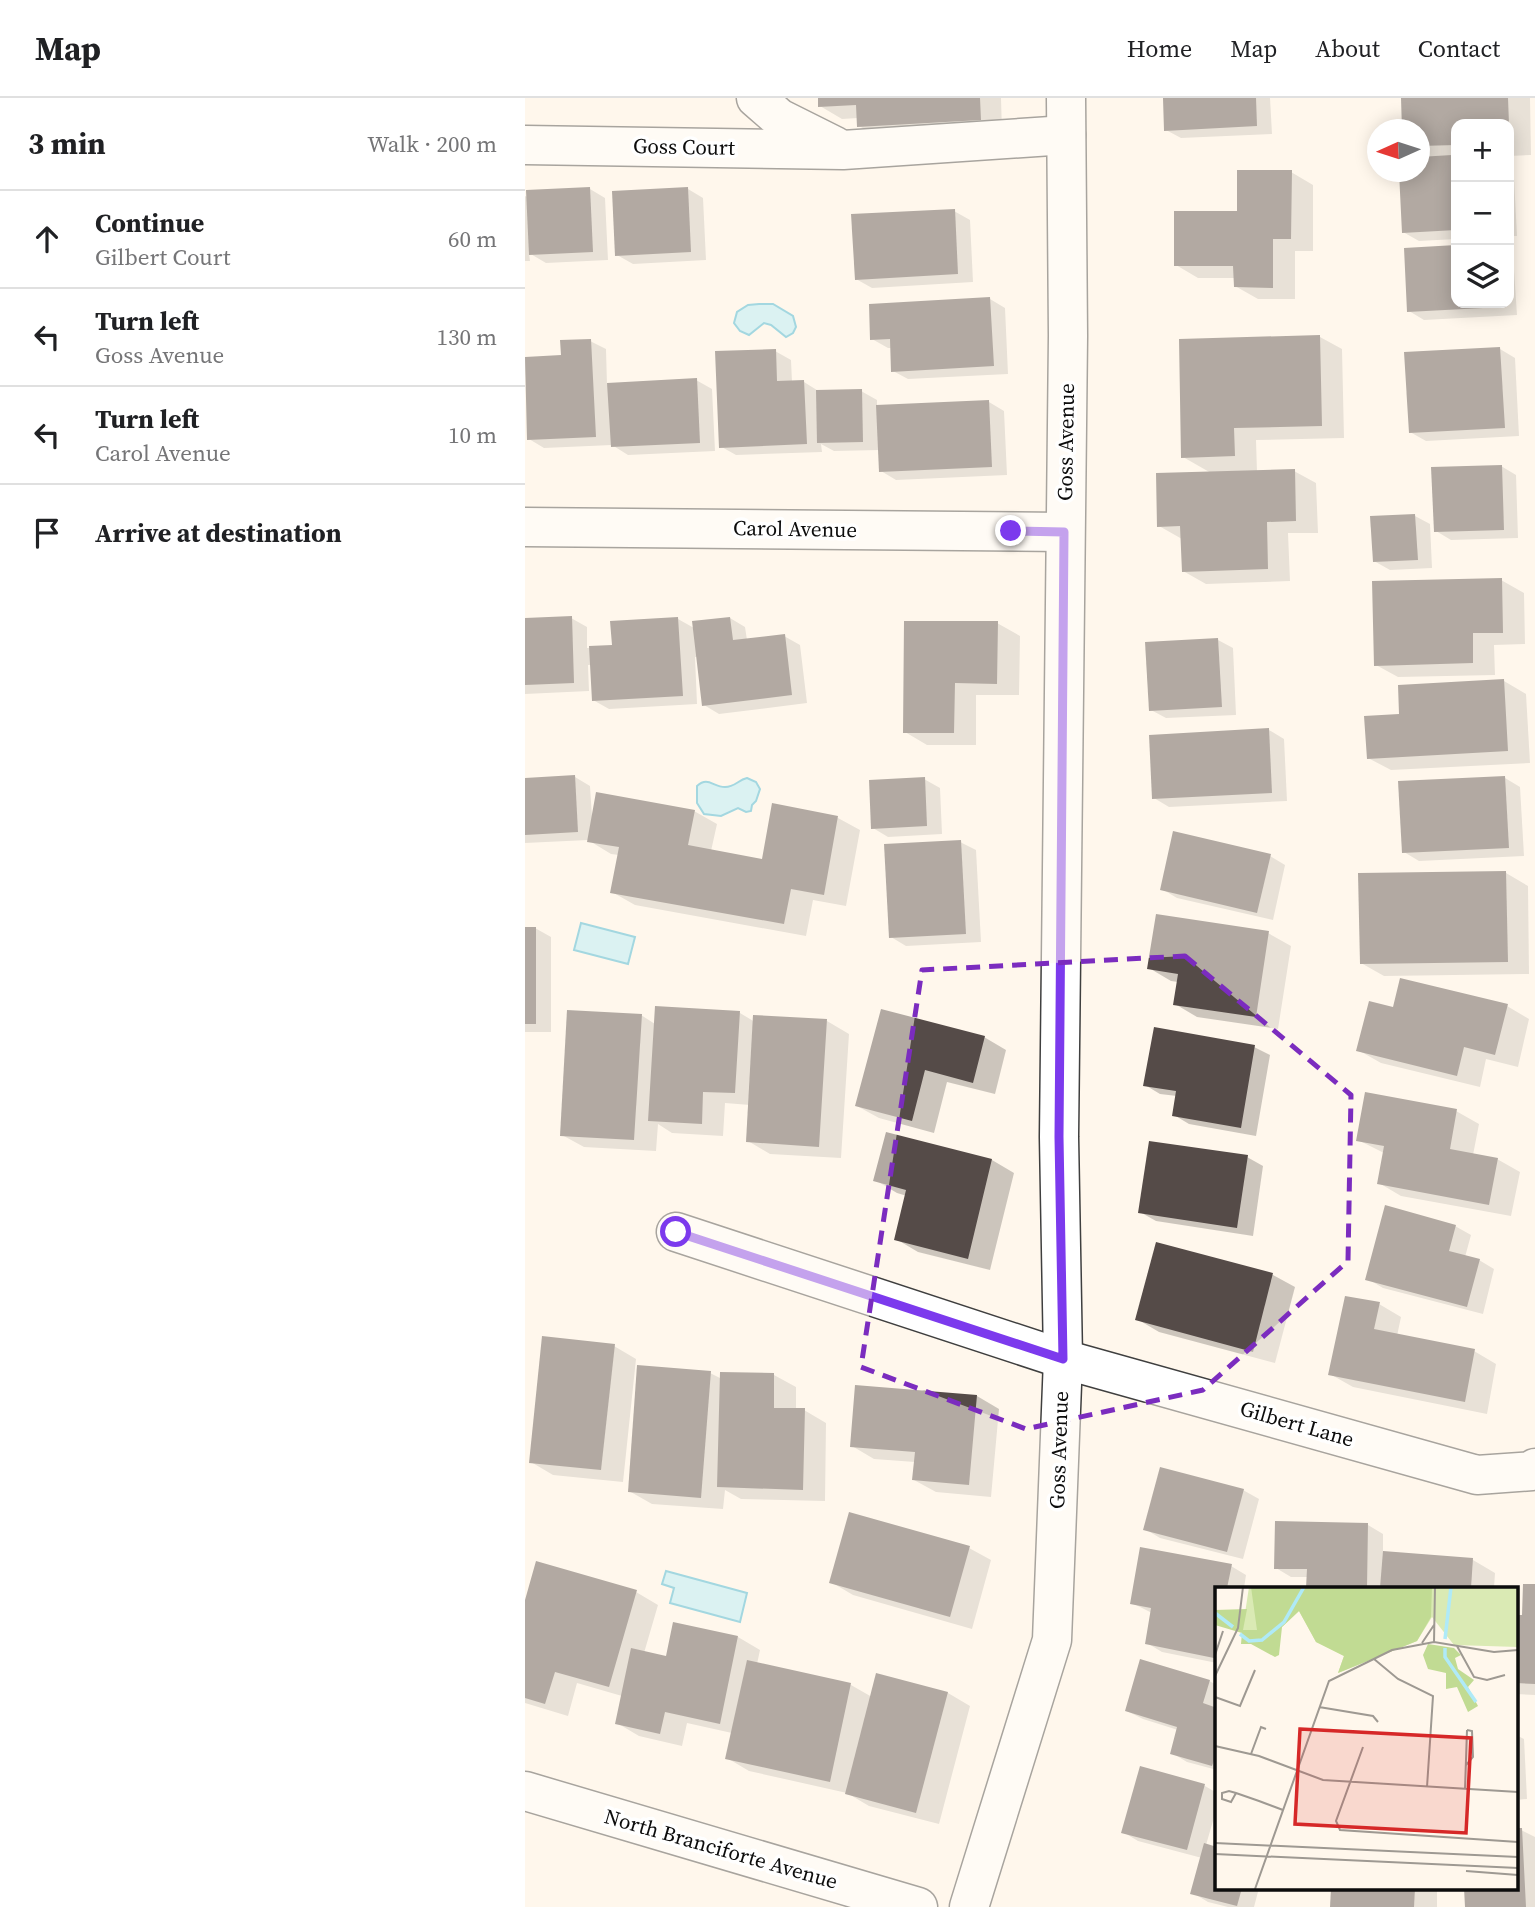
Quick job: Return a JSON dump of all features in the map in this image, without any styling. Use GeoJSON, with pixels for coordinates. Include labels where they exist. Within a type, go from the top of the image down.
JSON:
{"type":"FeatureCollection","features":[{"type":"Feature","properties":{"kind":"street"},"geometry":{"type":"LineString","coordinates":[[756,98],[779,118],[843,150]]}},
{"type":"Feature","properties":{"kind":"street","name":"Goss Court"},"geometry":{"type":"LineString","coordinates":[[525,145],[843,150],[1066,117]]}},
{"type":"Feature","properties":{"kind":"street","name":"Goss Avenue"},"geometry":{"type":"LineString","coordinates":[[969,1907],[1052,1640],[1063,1359],[1059,1137],[1067,336],[1066,117]]}},
{"type":"Feature","properties":{"kind":"street","name":"Carol Avenue"},"geometry":{"type":"LineString","coordinates":[[525,527],[1064,532]]}},
{"type":"Feature","properties":{"kind":"street","name":"Gilbert Lane"},"geometry":{"type":"LineString","coordinates":[[676,1232],[1063,1359],[1477,1475],[1534,1469]]}},
{"type":"Feature","properties":{"kind":"street","name":"North Branciforte Avenue"},"geometry":{"type":"LineString","coordinates":[[525,1791],[918,1907]]}},
{"type":"Feature","properties":{"kind":"highlighted area"},"geometry":{"type":"Polygon","coordinates":[[[1185,956],[1351,1095],[1348,1261],[1203,1390],[1026,1429],[861,1367],[922,970],[1185,956]]]}},
{"type":"Feature","properties":{"kind":"water"},"geometry":{"type":"Polygon","coordinates":[[[773,304],[793,316],[796,327],[793,333],[786,337],[764,323],[749,335],[740,331],[734,323],[737,312],[748,305],[773,304]]]}},
{"type":"Feature","properties":{"kind":"water"},"geometry":{"type":"Polygon","coordinates":[[[747,778],[756,782],[760,789],[751,811],[738,808],[721,816],[704,814],[697,803],[697,786],[708,782],[728,787],[747,778]]]}},
{"type":"Feature","properties":{"kind":"water"},"geometry":{"type":"Polygon","coordinates":[[[581,923],[635,937],[628,964],[574,950],[581,923]]]}},
{"type":"Feature","properties":{"kind":"water"},"geometry":{"type":"Polygon","coordinates":[[[666,1571],[747,1593],[740,1622],[670,1603],[674,1588],[662,1584],[666,1571]]]}},
{"type":"Feature","properties":{"kind":"building"},"geometry":{"type":"Polygon","coordinates":[[[818,98],[980,98],[981,120],[857,127],[856,105],[818,107],[818,98]]]}},
{"type":"Feature","properties":{"kind":"building"},"geometry":{"type":"Polygon","coordinates":[[[1163,98],[1256,98],[1257,126],[1164,131],[1163,98]]]}},
{"type":"Feature","properties":{"kind":"building"},"geometry":{"type":"Polygon","coordinates":[[[1401,98],[1508,98],[1509,119],[1451,119],[1451,145],[1430,146],[1430,119],[1402,119],[1401,98]]]}},
{"type":"Feature","properties":{"kind":"building"},"geometry":{"type":"Polygon","coordinates":[[[1451,155],[1451,230],[1402,233],[1399,182],[1430,182],[1430,156],[1451,155]]]}},
{"type":"Feature","properties":{"kind":"building"},"geometry":{"type":"Polygon","coordinates":[[[1237,170],[1292,170],[1291,239],[1273,239],[1273,288],[1234,287],[1233,266],[1174,266],[1174,211],[1237,211],[1237,170]]]}},
{"type":"Feature","properties":{"kind":"building"},"geometry":{"type":"Polygon","coordinates":[[[590,187],[593,252],[529,255],[526,190],[590,187]]]}},
{"type":"Feature","properties":{"kind":"building"},"geometry":{"type":"Polygon","coordinates":[[[688,187],[691,252],[615,256],[612,191],[688,187]]]}},
{"type":"Feature","properties":{"kind":"building"},"geometry":{"type":"Polygon","coordinates":[[[955,209],[958,274],[855,280],[851,214],[955,209]]]}},
{"type":"Feature","properties":{"kind":"building"},"geometry":{"type":"Polygon","coordinates":[[[1451,245],[1451,308],[1483,308],[1407,312],[1404,248],[1451,245]]]}},
{"type":"Feature","properties":{"kind":"building"},"geometry":{"type":"Polygon","coordinates":[[[990,297],[994,366],[891,372],[890,339],[870,340],[869,304],[990,297]]]}},
{"type":"Feature","properties":{"kind":"building"},"geometry":{"type":"Polygon","coordinates":[[[1320,335],[1322,426],[1234,428],[1235,456],[1181,458],[1179,339],[1320,335]]]}},
{"type":"Feature","properties":{"kind":"building"},"geometry":{"type":"Polygon","coordinates":[[[591,339],[596,437],[527,440],[525,357],[561,355],[560,340],[591,339]]]}},
{"type":"Feature","properties":{"kind":"building"},"geometry":{"type":"Polygon","coordinates":[[[1500,347],[1505,428],[1409,433],[1404,352],[1500,347]]]}},
{"type":"Feature","properties":{"kind":"building"},"geometry":{"type":"Polygon","coordinates":[[[776,349],[777,381],[804,380],[807,444],[719,448],[715,351],[776,349]]]}},
{"type":"Feature","properties":{"kind":"building"},"geometry":{"type":"Polygon","coordinates":[[[697,378],[700,443],[611,447],[607,383],[697,378]]]}},
{"type":"Feature","properties":{"kind":"building"},"geometry":{"type":"Polygon","coordinates":[[[862,389],[863,442],[817,443],[816,390],[862,389]]]}},
{"type":"Feature","properties":{"kind":"building"},"geometry":{"type":"Polygon","coordinates":[[[989,400],[992,467],[879,472],[876,405],[989,400]]]}},
{"type":"Feature","properties":{"kind":"building"},"geometry":{"type":"Polygon","coordinates":[[[1502,465],[1504,530],[1434,532],[1431,467],[1502,465]]]}},
{"type":"Feature","properties":{"kind":"building"},"geometry":{"type":"Polygon","coordinates":[[[1295,469],[1296,521],[1267,522],[1268,569],[1182,572],[1180,526],[1157,527],[1156,473],[1295,469]]]}},
{"type":"Feature","properties":{"kind":"building"},"geometry":{"type":"Polygon","coordinates":[[[1415,514],[1418,560],[1373,562],[1370,516],[1415,514]]]}},
{"type":"Feature","properties":{"kind":"building"},"geometry":{"type":"Polygon","coordinates":[[[1502,578],[1503,633],[1473,633],[1473,663],[1374,666],[1372,581],[1502,578]]]}},
{"type":"Feature","properties":{"kind":"building"},"geometry":{"type":"Polygon","coordinates":[[[572,616],[574,683],[525,685],[525,618],[572,616]]]}},
{"type":"Feature","properties":{"kind":"building"},"geometry":{"type":"Polygon","coordinates":[[[678,617],[683,696],[592,701],[589,646],[612,645],[610,621],[678,617]]]}},
{"type":"Feature","properties":{"kind":"building"},"geometry":{"type":"Polygon","coordinates":[[[730,617],[733,640],[785,634],[792,695],[702,706],[692,621],[730,617]]]}},
{"type":"Feature","properties":{"kind":"building"},"geometry":{"type":"Polygon","coordinates":[[[904,621],[998,621],[997,684],[955,683],[954,733],[903,733],[904,621]]]}},
{"type":"Feature","properties":{"kind":"building"},"geometry":{"type":"Polygon","coordinates":[[[1218,638],[1222,707],[1149,711],[1145,642],[1218,638]]]}},
{"type":"Feature","properties":{"kind":"building"},"geometry":{"type":"Polygon","coordinates":[[[1504,679],[1508,751],[1367,759],[1364,716],[1399,714],[1398,685],[1504,679]]]}},
{"type":"Feature","properties":{"kind":"building"},"geometry":{"type":"Polygon","coordinates":[[[1269,728],[1272,793],[1152,799],[1149,735],[1269,728]]]}},
{"type":"Feature","properties":{"kind":"building"},"geometry":{"type":"Polygon","coordinates":[[[575,775],[578,832],[525,835],[525,778],[575,775]]]}},
{"type":"Feature","properties":{"kind":"building"},"geometry":{"type":"Polygon","coordinates":[[[1505,776],[1509,848],[1402,853],[1398,781],[1505,776]]]}},
{"type":"Feature","properties":{"kind":"building"},"geometry":{"type":"Polygon","coordinates":[[[925,777],[927,826],[871,829],[869,780],[925,777]]]}},
{"type":"Feature","properties":{"kind":"building"},"geometry":{"type":"Polygon","coordinates":[[[596,792],[695,810],[688,845],[762,859],[772,803],[838,816],[824,895],[791,889],[784,924],[610,893],[619,847],[587,842],[596,792]]]}},
{"type":"Feature","properties":{"kind":"building"},"geometry":{"type":"Polygon","coordinates":[[[1173,831],[1271,854],[1257,913],[1160,890],[1173,831]]]}},
{"type":"Feature","properties":{"kind":"building"},"geometry":{"type":"Polygon","coordinates":[[[961,840],[966,934],[889,938],[884,844],[961,840]]]}},
{"type":"Feature","properties":{"kind":"building"},"geometry":{"type":"Polygon","coordinates":[[[1506,871],[1508,962],[1360,964],[1358,873],[1506,871]]]}},
{"type":"Feature","properties":{"kind":"building"},"geometry":{"type":"Polygon","coordinates":[[[1156,914],[1269,931],[1256,1017],[1173,1005],[1178,974],[1147,969],[1156,914]]]}},
{"type":"Feature","properties":{"kind":"building"},"geometry":{"type":"Polygon","coordinates":[[[525,927],[536,927],[536,1024],[525,1024],[525,927]]]}},
{"type":"Feature","properties":{"kind":"building"},"geometry":{"type":"Polygon","coordinates":[[[1400,978],[1508,1004],[1495,1055],[1464,1047],[1457,1076],[1356,1051],[1369,1001],[1393,1007],[1400,978]]]}},
{"type":"Feature","properties":{"kind":"building"},"geometry":{"type":"Polygon","coordinates":[[[655,1006],[740,1011],[735,1093],[703,1092],[702,1124],[648,1121],[655,1006]]]}},
{"type":"Feature","properties":{"kind":"building"},"geometry":{"type":"Polygon","coordinates":[[[881,1009],[985,1036],[973,1083],[925,1070],[912,1121],[855,1106],[881,1009]]]}},
{"type":"Feature","properties":{"kind":"building"},"geometry":{"type":"Polygon","coordinates":[[[567,1010],[642,1014],[634,1140],[560,1136],[567,1010]]]}},
{"type":"Feature","properties":{"kind":"building"},"geometry":{"type":"Polygon","coordinates":[[[753,1015],[827,1019],[819,1147],[746,1142],[753,1015]]]}},
{"type":"Feature","properties":{"kind":"building"},"geometry":{"type":"Polygon","coordinates":[[[1154,1027],[1255,1045],[1241,1128],[1172,1116],[1176,1091],[1143,1086],[1154,1027]]]}},
{"type":"Feature","properties":{"kind":"building"},"geometry":{"type":"Polygon","coordinates":[[[1365,1092],[1457,1109],[1450,1149],[1498,1158],[1489,1205],[1377,1184],[1384,1146],[1356,1141],[1365,1092]]]}},
{"type":"Feature","properties":{"kind":"building"},"geometry":{"type":"Polygon","coordinates":[[[886,1132],[992,1159],[968,1259],[894,1240],[906,1190],[873,1181],[886,1132]]]}},
{"type":"Feature","properties":{"kind":"building"},"geometry":{"type":"Polygon","coordinates":[[[1149,1141],[1248,1155],[1237,1228],[1138,1213],[1149,1141]]]}},
{"type":"Feature","properties":{"kind":"building"},"geometry":{"type":"Polygon","coordinates":[[[1385,1205],[1456,1225],[1449,1251],[1480,1259],[1467,1307],[1365,1280],[1385,1205]]]}},
{"type":"Feature","properties":{"kind":"building"},"geometry":{"type":"Polygon","coordinates":[[[1156,1242],[1273,1273],[1253,1352],[1135,1320],[1156,1242]]]}},
{"type":"Feature","properties":{"kind":"building"},"geometry":{"type":"Polygon","coordinates":[[[1345,1296],[1380,1302],[1374,1329],[1475,1349],[1465,1402],[1328,1375],[1345,1296]]]}},
{"type":"Feature","properties":{"kind":"building"},"geometry":{"type":"Polygon","coordinates":[[[542,1336],[615,1344],[601,1470],[529,1463],[542,1336]]]}},
{"type":"Feature","properties":{"kind":"building"},"geometry":{"type":"Polygon","coordinates":[[[637,1365],[711,1371],[701,1498],[628,1492],[637,1365]]]}},
{"type":"Feature","properties":{"kind":"building"},"geometry":{"type":"Polygon","coordinates":[[[720,1372],[774,1373],[774,1408],[805,1408],[803,1490],[717,1487],[720,1372]]]}},
{"type":"Feature","properties":{"kind":"building"},"geometry":{"type":"Polygon","coordinates":[[[855,1385],[977,1395],[969,1485],[912,1480],[915,1452],[850,1447],[855,1385]]]}},
{"type":"Feature","properties":{"kind":"building"},"geometry":{"type":"Polygon","coordinates":[[[1160,1467],[1244,1489],[1227,1552],[1143,1530],[1160,1467]]]}},
{"type":"Feature","properties":{"kind":"building"},"geometry":{"type":"Polygon","coordinates":[[[849,1512],[970,1546],[950,1617],[829,1583],[849,1512]]]}},
{"type":"Feature","properties":{"kind":"building"},"geometry":{"type":"Polygon","coordinates":[[[1275,1521],[1368,1523],[1367,1587],[1306,1587],[1307,1569],[1274,1569],[1275,1521]]]}},
{"type":"Feature","properties":{"kind":"building"},"geometry":{"type":"Polygon","coordinates":[[[1140,1547],[1232,1564],[1227,1587],[1215,1587],[1214,1658],[1145,1644],[1151,1608],[1130,1604],[1140,1547]]]}},
{"type":"Feature","properties":{"kind":"building"},"geometry":{"type":"Polygon","coordinates":[[[1383,1551],[1473,1558],[1471,1587],[1380,1587],[1383,1551]]]}},
{"type":"Feature","properties":{"kind":"building"},"geometry":{"type":"Polygon","coordinates":[[[536,1561],[637,1590],[609,1687],[555,1672],[545,1704],[525,1698],[525,1600],[536,1561]]]}},
{"type":"Feature","properties":{"kind":"building"},"geometry":{"type":"Polygon","coordinates":[[[1523,1584],[1535,1584],[1535,1684],[1517,1683],[1517,1615],[1522,1615],[1523,1584]]]}},
{"type":"Feature","properties":{"kind":"building"},"geometry":{"type":"Polygon","coordinates":[[[673,1622],[738,1636],[720,1724],[665,1712],[660,1734],[615,1724],[631,1648],[666,1656],[673,1622]]]}},
{"type":"Feature","properties":{"kind":"building"},"geometry":{"type":"Polygon","coordinates":[[[1140,1659],[1210,1680],[1203,1703],[1215,1707],[1215,1758],[1212,1766],[1170,1754],[1177,1727],[1125,1711],[1140,1659]]]}},
{"type":"Feature","properties":{"kind":"building"},"geometry":{"type":"Polygon","coordinates":[[[747,1660],[851,1683],[830,1782],[725,1759],[747,1660]]]}},
{"type":"Feature","properties":{"kind":"building"},"geometry":{"type":"Polygon","coordinates":[[[876,1673],[948,1692],[916,1813],[845,1794],[876,1673]]]}},
{"type":"Feature","properties":{"kind":"building"},"geometry":{"type":"Polygon","coordinates":[[[1140,1766],[1205,1784],[1187,1850],[1121,1833],[1140,1766]]]}},
{"type":"Feature","properties":{"kind":"building"},"geometry":{"type":"Polygon","coordinates":[[[1517,1828],[1522,1828],[1526,1907],[1465,1907],[1464,1890],[1517,1890],[1517,1828]]]}},
{"type":"Feature","properties":{"kind":"building"},"geometry":{"type":"Polygon","coordinates":[[[1204,1843],[1215,1846],[1215,1890],[1241,1890],[1237,1906],[1190,1894],[1204,1843]]]}},
{"type":"Feature","properties":{"kind":"building"},"geometry":{"type":"Polygon","coordinates":[[[1331,1890],[1415,1890],[1414,1907],[1330,1907],[1331,1890]]]}},
{"type":"Feature","properties":{"kind":"route"},"geometry":{"type":"LineString","coordinates":[[676,1232],[1063,1359],[1059,1137],[1064,532],[1011,531]]}}]}
